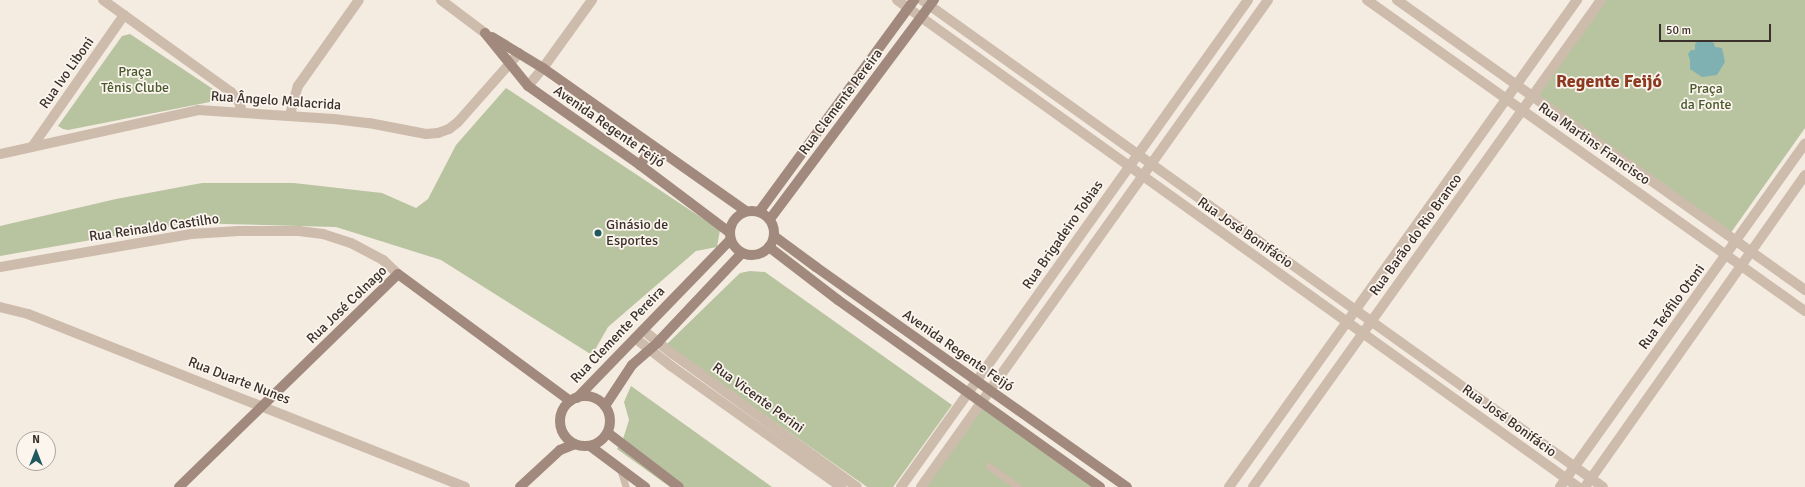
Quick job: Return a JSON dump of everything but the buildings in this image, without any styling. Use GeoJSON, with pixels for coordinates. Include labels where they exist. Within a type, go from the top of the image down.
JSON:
{"type":"FeatureCollection","features":[{"type":"Feature","properties":{"kind":"main road","name":"Rua Clemente Pereira"},"geometry":{"type":"LineString","coordinates":[[770,219],[920,18],[928,2]]}},
{"type":"Feature","properties":{"kind":"main road","name":"Rua Clemente Pereira"},"geometry":{"type":"LineString","coordinates":[[759,212],[911,4]]}},
{"type":"Feature","properties":{"kind":"main road","name":"Avenida Regente Feijó"},"geometry":{"type":"LineString","coordinates":[[485,33],[543,68],[746,212]]}},
{"type":"Feature","properties":{"kind":"main road","name":"Avenida Regente Feijó"},"geometry":{"type":"LineString","coordinates":[[485,33],[528,86],[640,165],[730,236]]}},
{"type":"Feature","properties":{"kind":"main road"},"geometry":{"type":"LineString","coordinates":[[640,165],[653,146]]}},
{"type":"Feature","properties":{"kind":"main road"},"geometry":{"type":"LineString","coordinates":[[746,212],[759,212],[770,219],[774,227],[774,236],[769,248],[756,255],[742,253],[736,250],[730,236],[732,221],[746,212]]}},
{"type":"Feature","properties":{"kind":"main road","name":"Rua Clemente Pereira"},"geometry":{"type":"LineString","coordinates":[[574,400],[643,330],[730,236]]}},
{"type":"Feature","properties":{"kind":"main road","name":"Avenida Regente Feijó"},"geometry":{"type":"LineString","coordinates":[[774,236],[1127,487]]}},
{"type":"Feature","properties":{"kind":"main road","name":"Avenida Regente Feijó"},"geometry":{"type":"LineString","coordinates":[[769,248],[838,300],[1100,487]]}},
{"type":"Feature","properties":{"kind":"main road"},"geometry":{"type":"LineString","coordinates":[[605,406],[632,365],[658,342],[742,253]]}},
{"type":"Feature","properties":{"kind":"main road","name":"Rua José Colnago"},"geometry":{"type":"LineString","coordinates":[[179,487],[261,405],[284,385],[398,274],[574,400]]}},
{"type":"Feature","properties":{"kind":"main road"},"geometry":{"type":"LineString","coordinates":[[838,300],[847,289]]}},
{"type":"Feature","properties":{"kind":"main road"},"geometry":{"type":"LineString","coordinates":[[899,343],[907,332]]}},
{"type":"Feature","properties":{"kind":"main road"},"geometry":{"type":"LineString","coordinates":[[593,398],[605,406],[610,419],[608,433],[597,444],[590,446],[575,444],[565,437],[560,423],[564,408],[574,400],[593,398]]}},
{"type":"Feature","properties":{"kind":"main road"},"geometry":{"type":"LineString","coordinates":[[608,433],[679,487]]}},
{"type":"Feature","properties":{"kind":"main road"},"geometry":{"type":"LineString","coordinates":[[520,487],[560,450],[575,444]]}},
{"type":"Feature","properties":{"kind":"main road"},"geometry":{"type":"LineString","coordinates":[[590,446],[645,487]]}},
{"type":"Feature","properties":{"kind":"street"},"geometry":{"type":"LineString","coordinates":[[103,0],[231,92],[239,102],[242,112]]}},
{"type":"Feature","properties":{"kind":"street"},"geometry":{"type":"LineString","coordinates":[[290,115],[298,86],[359,0]]}},
{"type":"Feature","properties":{"kind":"street","name":"Avenida Regente Feijó"},"geometry":{"type":"LineString","coordinates":[[441,0],[485,33]]}},
{"type":"Feature","properties":{"kind":"street"},"geometry":{"type":"LineString","coordinates":[[528,86],[543,68],[592,0]]}},
{"type":"Feature","properties":{"kind":"street","name":"Rua José Bonifácio"},"geometry":{"type":"LineString","coordinates":[[897,0],[911,4],[920,18],[1362,333],[1563,483],[1578,487]]}},
{"type":"Feature","properties":{"kind":"street","name":"Rua Brigadeiro Tobias"},"geometry":{"type":"LineString","coordinates":[[901,487],[1128,166],[1248,0]]}},
{"type":"Feature","properties":{"kind":"street"},"geometry":{"type":"LineString","coordinates":[[921,487],[1268,0]]}},
{"type":"Feature","properties":{"kind":"street","name":"Rua Martins Francisco"},"geometry":{"type":"LineString","coordinates":[[1367,0],[1805,311]]}},
{"type":"Feature","properties":{"kind":"street","name":"Rua Martins Francisco"},"geometry":{"type":"LineString","coordinates":[[1396,0],[1805,290]]}},
{"type":"Feature","properties":{"kind":"street","name":"Rua Barão do Rio Branco"},"geometry":{"type":"LineString","coordinates":[[1229,487],[1577,0]]}},
{"type":"Feature","properties":{"kind":"street","name":"Rua Barão do Rio Branco"},"geometry":{"type":"LineString","coordinates":[[1253,487],[1601,0]]}},
{"type":"Feature","properties":{"kind":"street","name":"Rua José Bonifácio"},"geometry":{"type":"LineString","coordinates":[[928,2],[1137,155],[1575,467],[1588,483],[1603,487]]}},
{"type":"Feature","properties":{"kind":"street","name":"Rua Ivo Liboni"},"geometry":{"type":"LineString","coordinates":[[32,147],[124,15]]}},
{"type":"Feature","properties":{"kind":"street","name":"Rua Ângelo Malacrida"},"geometry":{"type":"LineString","coordinates":[[0,154],[191,111],[290,115],[369,123],[426,134],[438,133],[449,129],[458,122],[519,53]]}},
{"type":"Feature","properties":{"kind":"street","name":"Rua Teófilo Otoni"},"geometry":{"type":"LineString","coordinates":[[1563,483],[1805,144]]}},
{"type":"Feature","properties":{"kind":"street"},"geometry":{"type":"LineString","coordinates":[[1588,483],[1805,175]]}},
{"type":"Feature","properties":{"kind":"street","name":"Rua Reinaldo Castilho"},"geometry":{"type":"LineString","coordinates":[[0,266],[191,234],[239,231],[299,231],[323,234],[351,243],[383,260],[398,274]]}},
{"type":"Feature","properties":{"kind":"street"},"geometry":{"type":"LineString","coordinates":[[1059,264],[1073,273]]}},
{"type":"Feature","properties":{"kind":"street","name":"Rua Duarte Nunes"},"geometry":{"type":"LineString","coordinates":[[0,307],[28,314],[465,487]]}},
{"type":"Feature","properties":{"kind":"street","name":"Rua Vicente Perini"},"geometry":{"type":"LineString","coordinates":[[643,330],[857,487]]}},
{"type":"Feature","properties":{"kind":"street","name":"Rua Vicente Perini"},"geometry":{"type":"LineString","coordinates":[[635,338],[841,487]]}},
{"type":"Feature","properties":{"kind":"lane"},"geometry":{"type":"LineString","coordinates":[[989,466],[1018,487]]}},
{"type":"Feature","properties":{"kind":"lane"},"geometry":{"type":"LineString","coordinates":[[620,468],[626,487]]}},
{"type":"Feature","properties":{"kind":"green space","name":"Praça da Fonte"},"geometry":{"type":"Polygon","coordinates":[[[1606,0],[1805,0],[1805,128],[1730,234],[1537,97],[1606,0]]]}},
{"type":"Feature","properties":{"kind":"green space","name":"Praça Tênis Clube"},"geometry":{"type":"Polygon","coordinates":[[[130,34],[216,91],[215,101],[68,130],[58,126],[122,36],[130,34]]]}},
{"type":"Feature","properties":{"kind":"green space"},"geometry":{"type":"Polygon","coordinates":[[[506,88],[720,230],[717,247],[696,251],[608,327],[592,355],[441,260],[336,227],[188,223],[0,256],[0,226],[116,199],[202,183],[294,183],[382,193],[416,208],[428,199],[456,145],[506,88]]]}},
{"type":"Feature","properties":{"kind":"green space"},"geometry":{"type":"Polygon","coordinates":[[[750,271],[765,272],[952,405],[893,487],[867,487],[666,345],[740,273],[750,271]]]}},
{"type":"Feature","properties":{"kind":"green space"},"geometry":{"type":"Polygon","coordinates":[[[631,386],[772,487],[670,487],[617,449],[623,439],[629,420],[624,402],[631,386]]]}},
{"type":"Feature","properties":{"kind":"green space"},"geometry":{"type":"Polygon","coordinates":[[[981,402],[1100,487],[921,487],[981,402]]]}},
{"type":"Feature","properties":{"kind":"water"},"geometry":{"type":"Polygon","coordinates":[[[1708,40],[1714,43],[1715,47],[1722,48],[1725,62],[1717,75],[1702,77],[1690,69],[1688,54],[1691,50],[1695,50],[1695,44],[1697,42],[1705,42],[1708,40]]]}},
{"type":"Feature","properties":{"kind":"place","name":"Ginásio de Esportes"},"geometry":{"type":"Point","coordinates":[598,233]}},
{"type":"Feature","properties":{"kind":"district","name":"Regente Feijó"},"geometry":{"type":"Point","coordinates":[1609,81]}}]}
